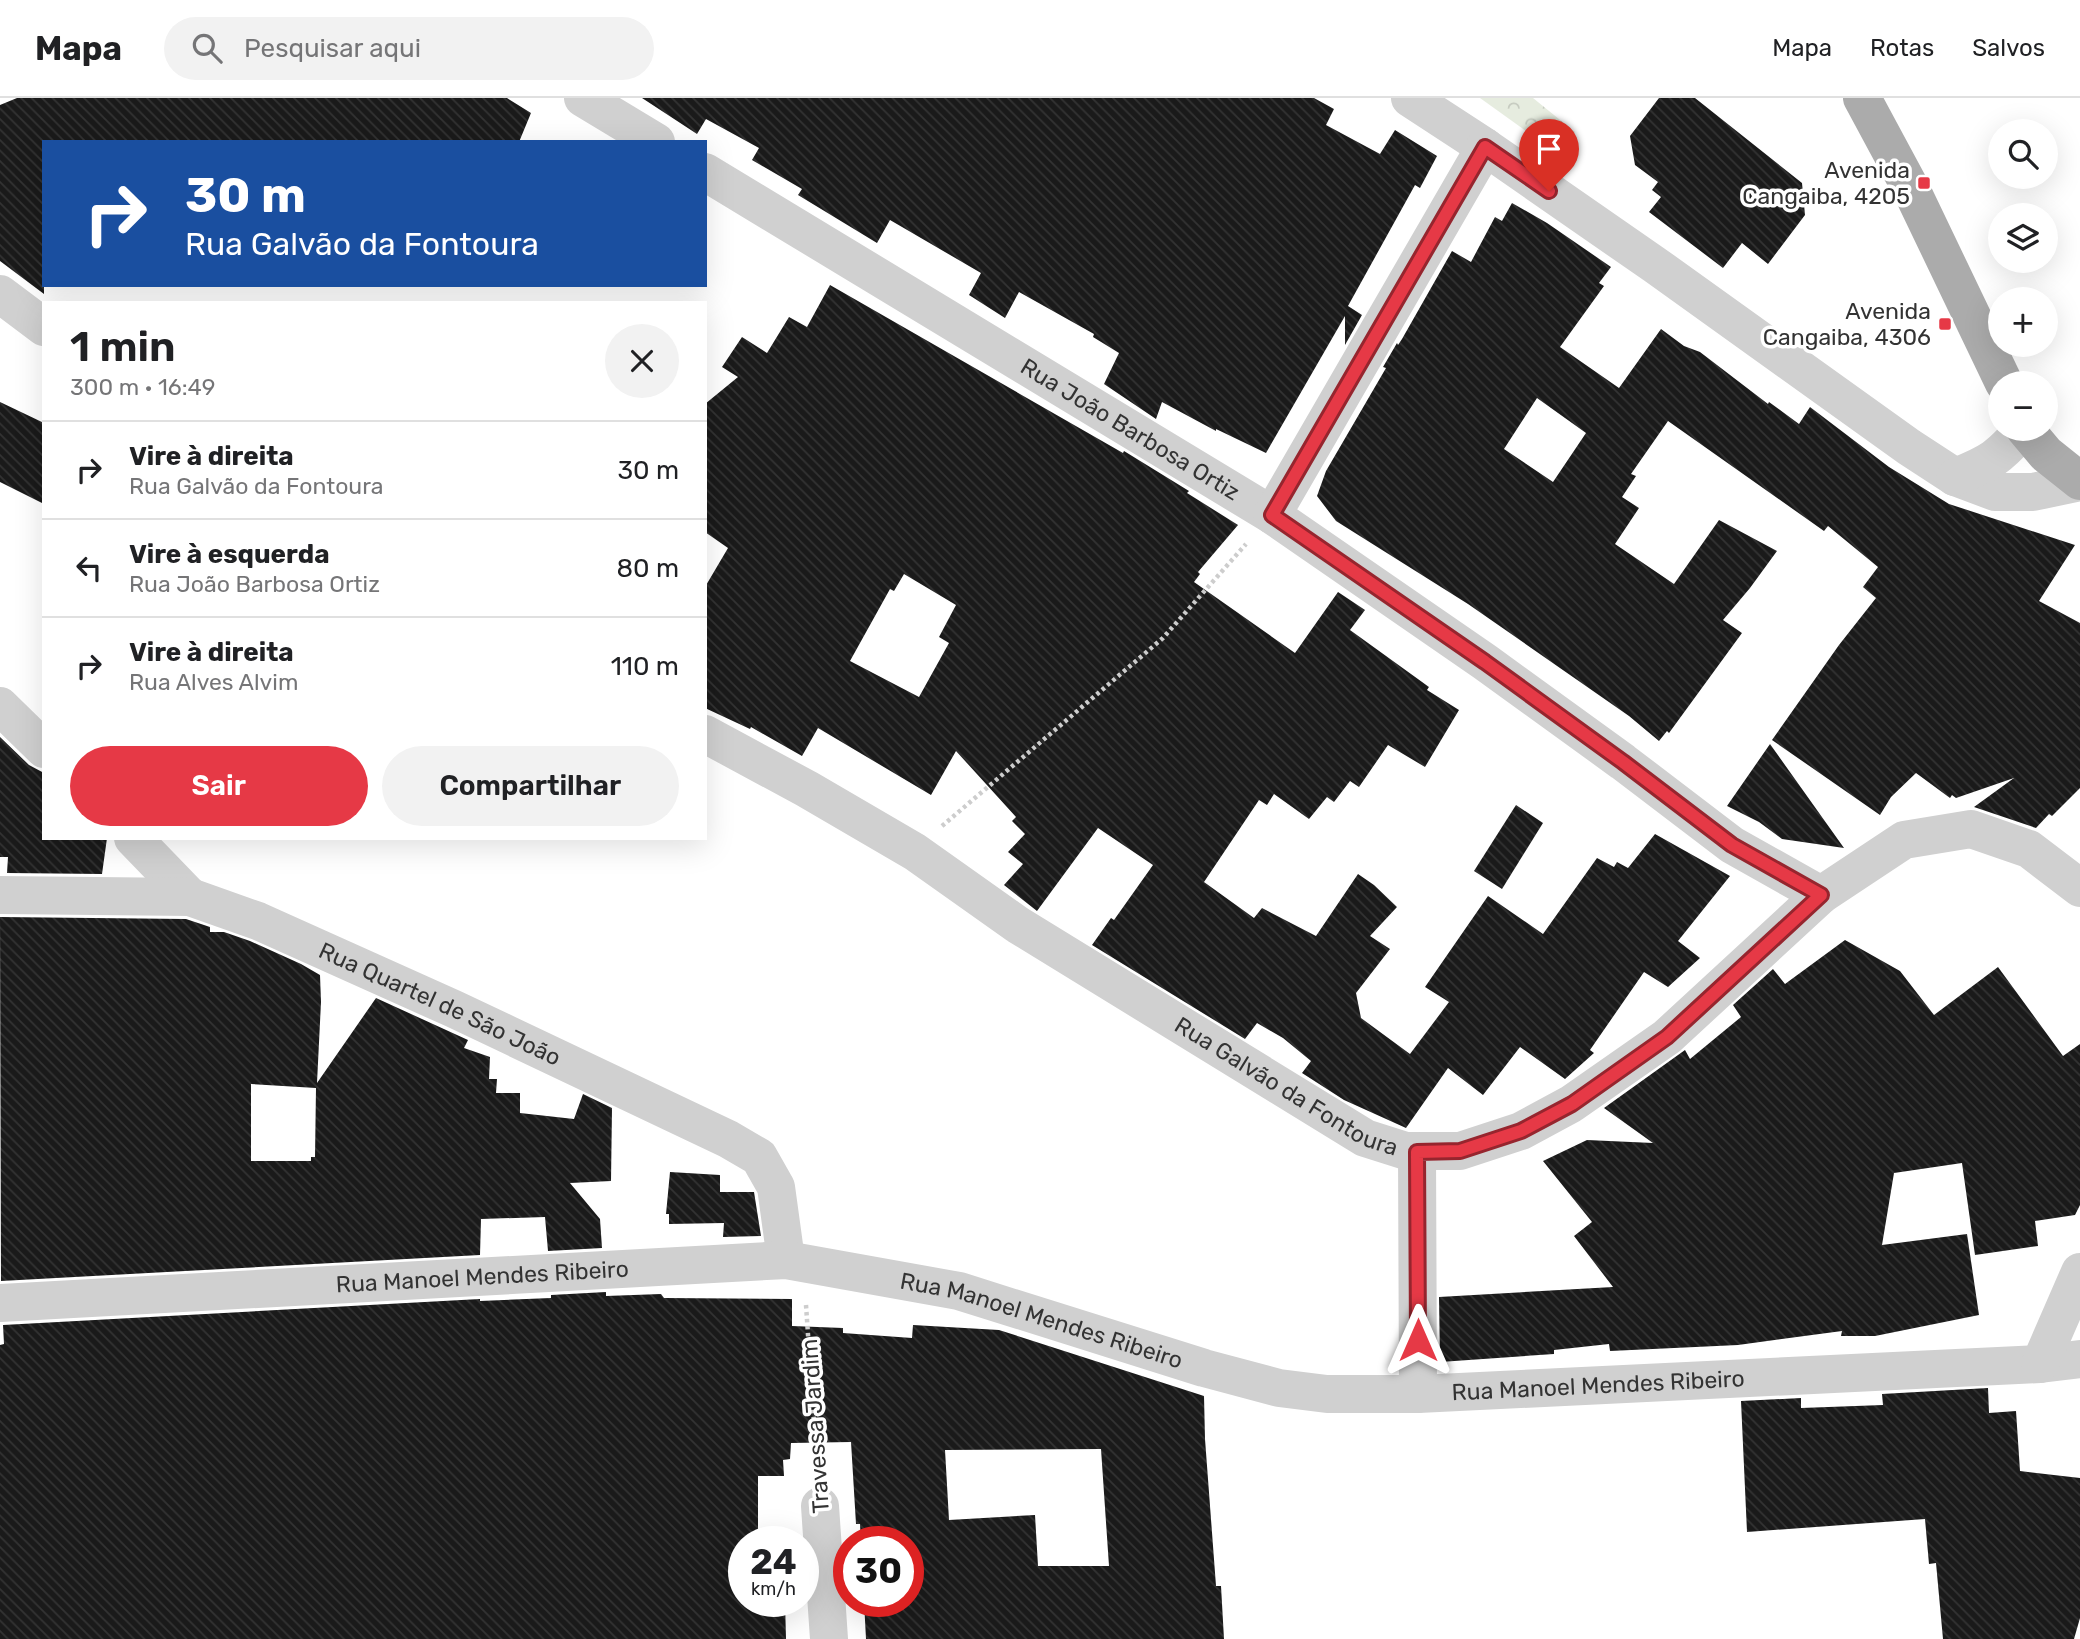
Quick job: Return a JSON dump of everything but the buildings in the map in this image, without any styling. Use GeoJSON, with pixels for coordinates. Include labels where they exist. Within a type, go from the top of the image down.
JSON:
{"type":"FeatureCollection","features":[{"type":"Feature","properties":{"kind":"main road"},"geometry":{"type":"LineString","coordinates":[[1862,98],[1911,188],[1998,371]]}},
{"type":"Feature","properties":{"kind":"main road"},"geometry":{"type":"LineString","coordinates":[[2035,441],[2046,454],[2080,482]]}},
{"type":"Feature","properties":{"kind":"street"},"geometry":{"type":"LineString","coordinates":[[583,98],[653,140]]}},
{"type":"Feature","properties":{"kind":"street"},"geometry":{"type":"LineString","coordinates":[[1410,98],[1655,265],[1955,477],[1995,492],[2034,492],[2080,482]]}},
{"type":"Feature","properties":{"kind":"street"},"geometry":{"type":"LineString","coordinates":[[1272,515],[1485,147]]}},
{"type":"Feature","properties":{"kind":"street","name":"Rua João Barbosa Ortiz"},"geometry":{"type":"LineString","coordinates":[[707,173],[1272,515],[1485,662],[1732,845],[1821,895]]}},
{"type":"Feature","properties":{"kind":"street"},"geometry":{"type":"LineString","coordinates":[[0,294],[42,326]]}},
{"type":"Feature","properties":{"kind":"street"},"geometry":{"type":"LineString","coordinates":[[1955,477],[2000,456],[2014,441]]}},
{"type":"Feature","properties":{"kind":"street"},"geometry":{"type":"LineString","coordinates":[[0,706],[42,747]]}},
{"type":"Feature","properties":{"kind":"street","name":"Rua Galvão da Fontoura"},"geometry":{"type":"LineString","coordinates":[[707,735],[915,852],[1018,925],[1365,1138],[1406,1152],[1460,1151],[1521,1131],[1572,1104],[1667,1037],[1821,895],[1904,841],[1971,829],[2029,849],[2080,888]]}},
{"type":"Feature","properties":{"kind":"street"},"geometry":{"type":"LineString","coordinates":[[135,840],[190,897]]}},
{"type":"Feature","properties":{"kind":"street","name":"Rua Quartel de São João"},"geometry":{"type":"LineString","coordinates":[[0,895],[190,897],[258,921],[442,1003],[728,1139],[759,1157],[776,1187],[786,1260]]}},
{"type":"Feature","properties":{"kind":"street"},"geometry":{"type":"LineString","coordinates":[[1417,1152],[1418,1394]]}},
{"type":"Feature","properties":{"kind":"street","name":"Rua Manoel Mendes Ribeiro"},"geometry":{"type":"LineString","coordinates":[[0,1303],[786,1260],[958,1291],[1204,1368],[1279,1388],[1327,1394],[1418,1394],[2040,1364],[2080,1359]]}},
{"type":"Feature","properties":{"kind":"street"},"geometry":{"type":"LineString","coordinates":[[2040,1364],[2080,1272]]}},
{"type":"Feature","properties":{"kind":"street","name":"Travessa Jardim"},"geometry":{"type":"LineString","coordinates":[[820,1506],[829,1639]]}},
{"type":"Feature","properties":{"kind":"path"},"geometry":{"type":"LineString","coordinates":[[915,852],[1163,638],[1272,515]]}},
{"type":"Feature","properties":{"kind":"path","name":"Travessa Jardim"},"geometry":{"type":"LineString","coordinates":[[786,1260],[806,1301],[820,1506]]}},
{"type":"Feature","properties":{"kind":"green space"},"geometry":{"type":"Polygon","coordinates":[[[1480,98],[1533,98],[1575,132],[1554,151],[1480,98]]]}},
{"type":"Feature","properties":{"kind":"place","name":"Avenida Cangaiba, 4205"},"geometry":{"type":"Point","coordinates":[1924,183]}},
{"type":"Feature","properties":{"kind":"place","name":"Avenida Cangaiba, 4306"},"geometry":{"type":"Point","coordinates":[1945,324]}},
{"type":"Feature","properties":{"kind":"route"},"geometry":{"type":"LineString","coordinates":[[1418,1340],[1417,1152],[1460,1151],[1521,1131],[1572,1104],[1667,1037],[1821,895],[1732,845],[1485,662],[1272,515],[1485,147],[1549,191]]}}]}
